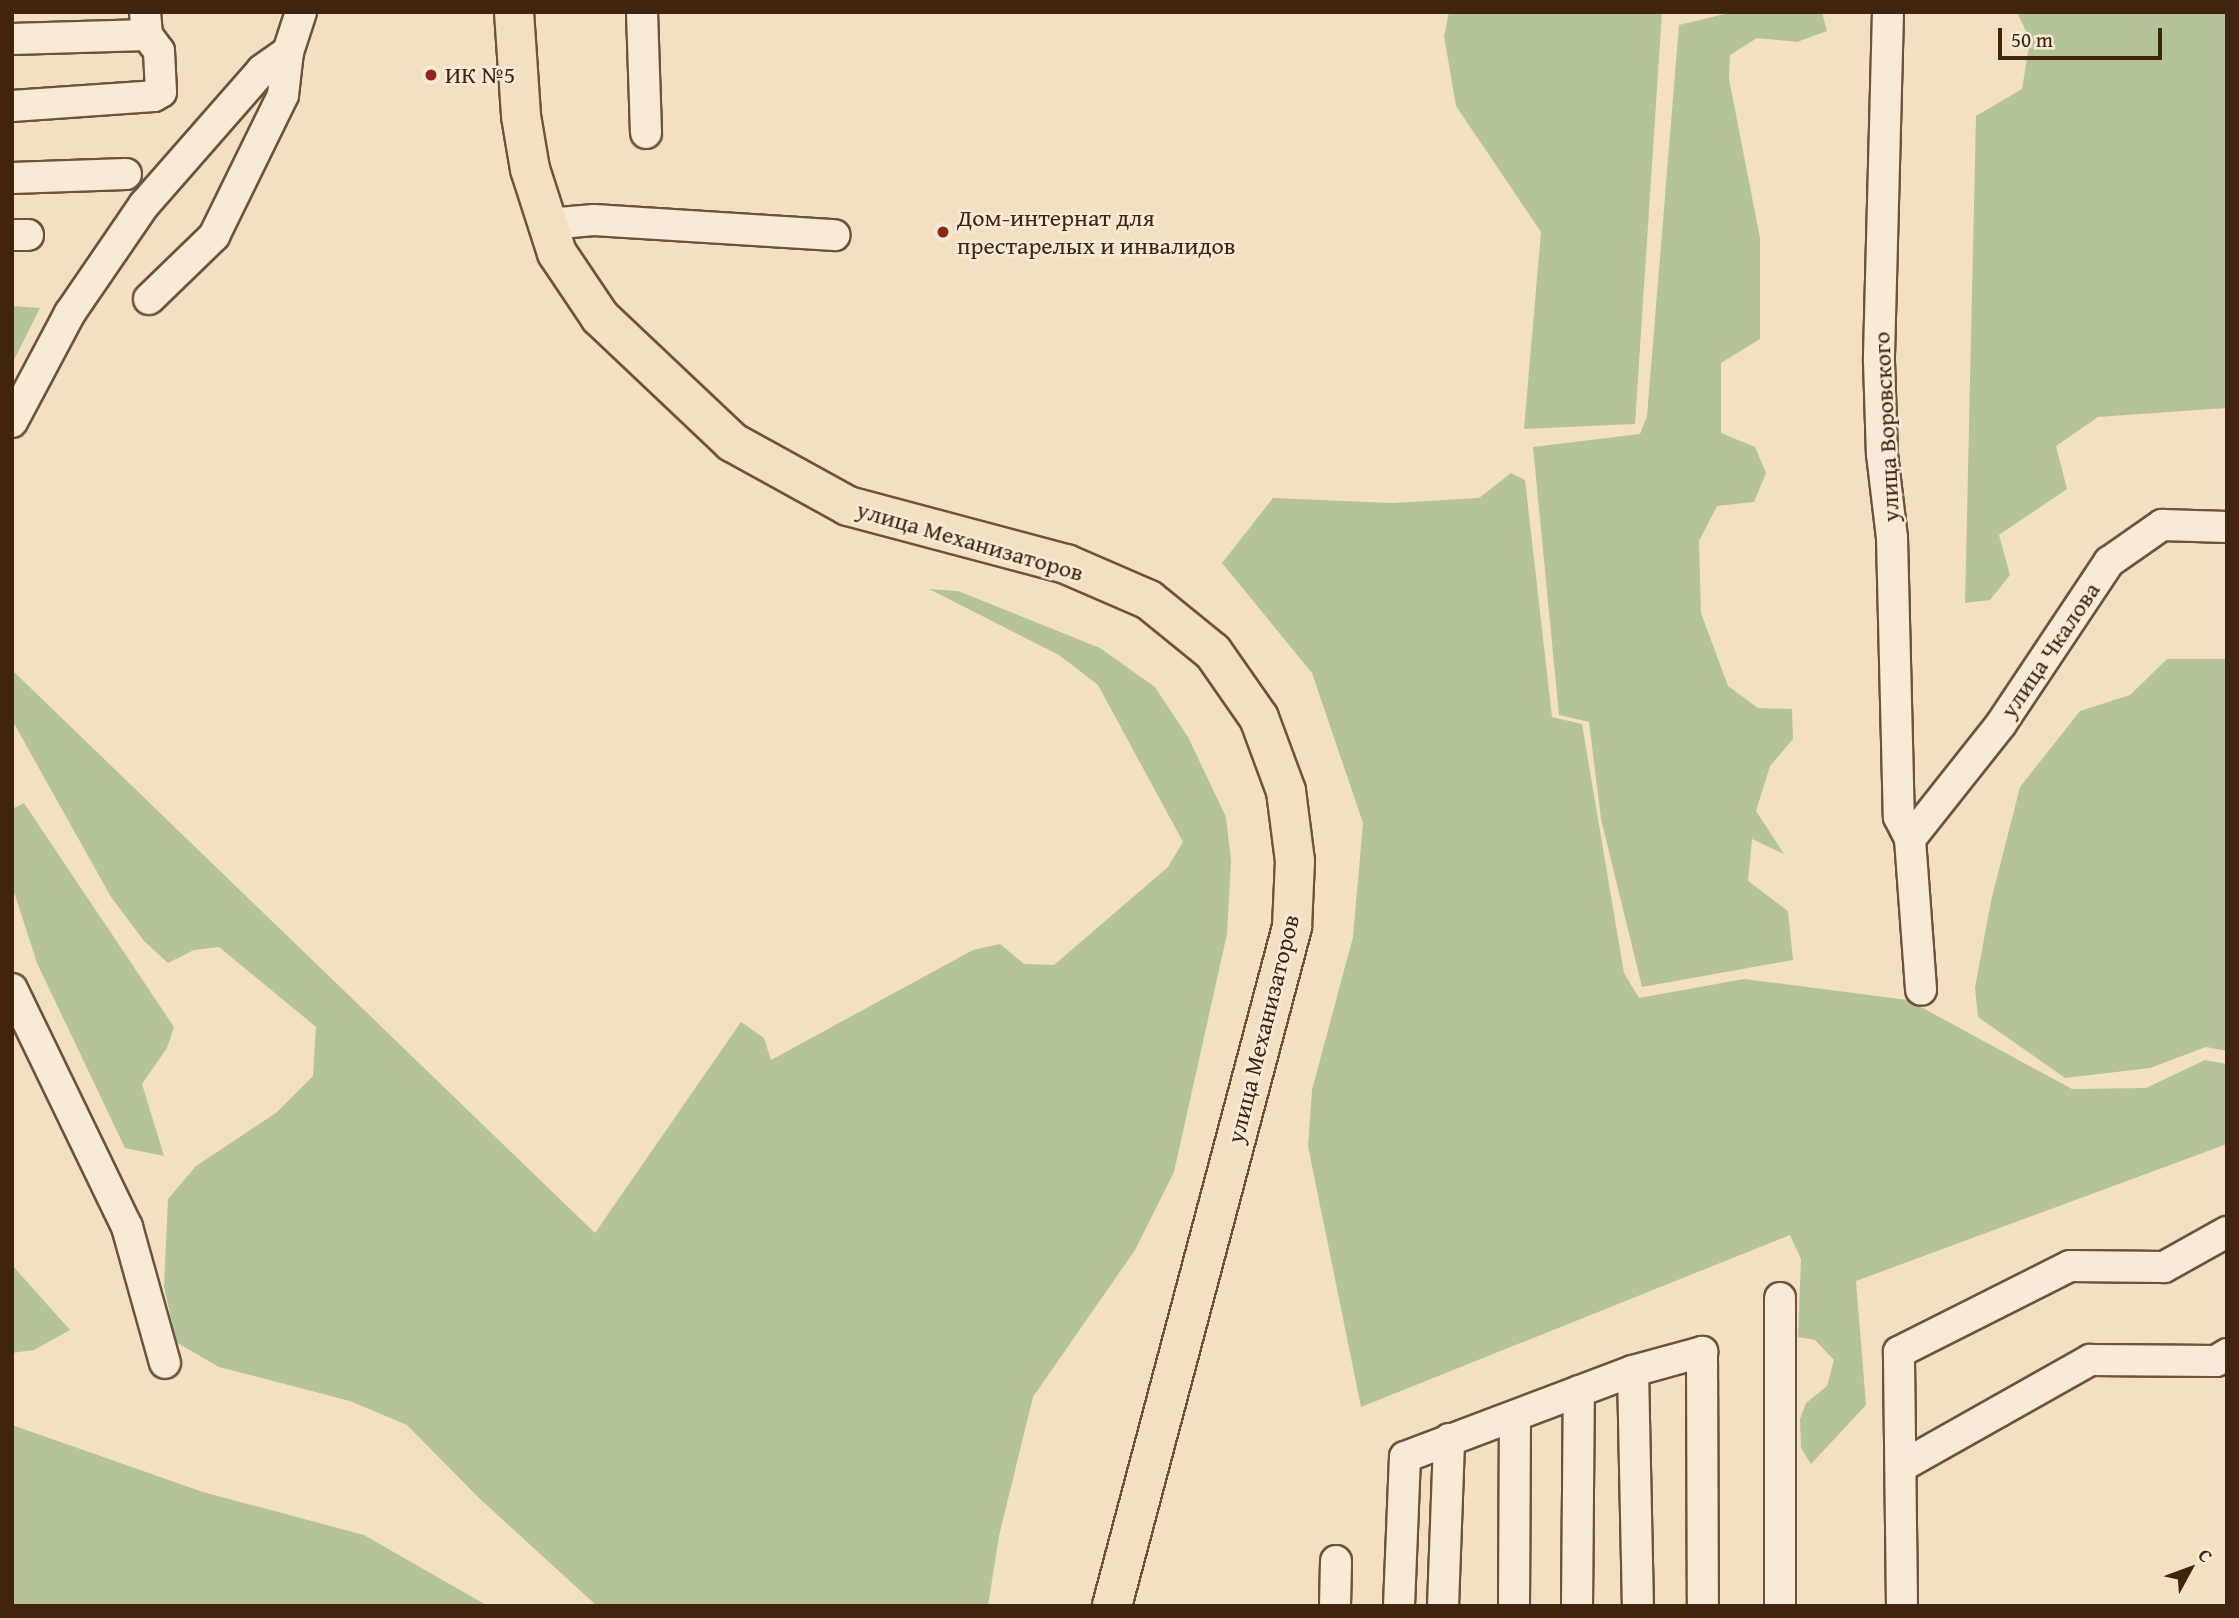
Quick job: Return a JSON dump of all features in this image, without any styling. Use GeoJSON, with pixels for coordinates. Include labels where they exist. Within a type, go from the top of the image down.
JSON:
{"type":"FeatureCollection","features":[{"type":"Feature","properties":{"kind":"main road","name":"улица Механизаторов"},"geometry":{"type":"LineString","coordinates":[[514,12],[521,116],[530,169],[557,253],[600,317],[732,442],[848,506],[1066,564],[1149,600],[1213,652],[1259,718],[1286,791],[1295,861],[1292,927],[1112,1606]]}},
{"type":"Feature","properties":{"kind":"street"},"geometry":{"type":"LineString","coordinates":[[149,299],[214,236],[283,95],[288,52],[301,12]]}},
{"type":"Feature","properties":{"kind":"street"},"geometry":{"type":"LineString","coordinates":[[642,12],[646,134]]}},
{"type":"Feature","properties":{"kind":"street","name":"улица Воровского"},"geometry":{"type":"LineString","coordinates":[[1888,12],[1880,374],[1882,454],[1892,538],[1899,817],[1910,839],[1921,990]]}},
{"type":"Feature","properties":{"kind":"street"},"geometry":{"type":"LineString","coordinates":[[12,39],[146,24],[159,51],[161,92],[154,96],[12,106]]}},
{"type":"Feature","properties":{"kind":"street"},"geometry":{"type":"LineString","coordinates":[[12,422],[70,313],[144,205],[262,70],[288,52]]}},
{"type":"Feature","properties":{"kind":"street"},"geometry":{"type":"LineString","coordinates":[[12,178],[126,174]]}},
{"type":"Feature","properties":{"kind":"street"},"geometry":{"type":"LineString","coordinates":[[548,224],[594,220],[835,235]]}},
{"type":"Feature","properties":{"kind":"street","name":"улица Чкалова"},"geometry":{"type":"LineString","coordinates":[[1910,839],[2001,724],[2109,562],[2162,525],[2227,527]]}},
{"type":"Feature","properties":{"kind":"street"},"geometry":{"type":"LineString","coordinates":[[12,989],[127,1227],[165,1363]]}},
{"type":"Feature","properties":{"kind":"street"},"geometry":{"type":"LineString","coordinates":[[1902,1606],[1899,1352],[2070,1266],[2164,1267],[2227,1231]]}},
{"type":"Feature","properties":{"kind":"street"},"geometry":{"type":"LineString","coordinates":[[1780,1298],[1780,1606]]}},
{"type":"Feature","properties":{"kind":"street"},"geometry":{"type":"LineString","coordinates":[[1399,1606],[1405,1457],[1449,1439],[1516,1418],[1633,1371],[1702,1352],[1703,1606]]}},
{"type":"Feature","properties":{"kind":"street"},"geometry":{"type":"LineString","coordinates":[[1902,1466],[2090,1360],[2216,1361],[2227,1354]]}},
{"type":"Feature","properties":{"kind":"street"},"geometry":{"type":"LineString","coordinates":[[1633,1371],[1638,1606]]}},
{"type":"Feature","properties":{"kind":"street"},"geometry":{"type":"LineString","coordinates":[[1577,1606],[1578,1391]]}},
{"type":"Feature","properties":{"kind":"street"},"geometry":{"type":"LineString","coordinates":[[1514,1606],[1516,1418]]}},
{"type":"Feature","properties":{"kind":"street"},"geometry":{"type":"LineString","coordinates":[[1443,1606],[1449,1439]]}},
{"type":"Feature","properties":{"kind":"street"},"geometry":{"type":"LineString","coordinates":[[1335,1606],[1336,1561]]}},
{"type":"Feature","properties":{"kind":"green space"},"geometry":{"type":"Polygon","coordinates":[[[1449,12],[1662,12],[1635,424],[1524,429],[1541,232],[1456,106],[1444,36],[1449,12]]]}},
{"type":"Feature","properties":{"kind":"green space"},"geometry":{"type":"Polygon","coordinates":[[[1733,12],[1822,12],[1827,31],[1797,42],[1757,38],[1730,55],[1729,79],[1760,238],[1760,339],[1721,363],[1721,433],[1755,447],[1766,473],[1754,502],[1717,506],[1699,541],[1701,613],[1728,686],[1758,708],[1792,709],[1793,739],[1770,766],[1756,811],[1784,854],[1752,839],[1748,881],[1788,911],[1793,960],[1642,987],[1601,819],[1589,722],[1559,715],[1533,447],[1640,434],[1647,416],[1679,25],[1733,12]]]}},
{"type":"Feature","properties":{"kind":"green space"},"geometry":{"type":"Polygon","coordinates":[[[2017,12],[2227,12],[2227,408],[2098,417],[2056,446],[2067,489],[1999,535],[2010,575],[1990,600],[1965,603],[1976,116],[2022,89],[2030,40],[2017,12]]]}},
{"type":"Feature","properties":{"kind":"green space"},"geometry":{"type":"Polygon","coordinates":[[[12,306],[40,308],[12,364],[12,306]]]}},
{"type":"Feature","properties":{"kind":"green space"},"geometry":{"type":"Polygon","coordinates":[[[1511,473],[1525,480],[1552,717],[1582,724],[1624,973],[1639,998],[1744,979],[1908,1000],[2072,1089],[2146,1088],[2205,1060],[2227,1064],[2227,1144],[1856,1281],[1866,1405],[1811,1464],[1801,1448],[1800,1419],[1806,1403],[1827,1386],[1834,1360],[1815,1340],[1798,1337],[1801,1259],[1790,1235],[1361,1407],[1308,1146],[1312,1090],[1353,937],[1363,823],[1312,673],[1222,563],[1273,498],[1392,503],[1479,498],[1511,473]]]}},
{"type":"Feature","properties":{"kind":"green space"},"geometry":{"type":"Polygon","coordinates":[[[929,589],[958,591],[1100,648],[1155,687],[1188,737],[1226,817],[1231,861],[1227,934],[1174,1172],[1135,1250],[1033,1397],[999,1536],[988,1606],[597,1606],[479,1498],[407,1425],[350,1401],[219,1367],[176,1342],[164,1286],[168,1199],[196,1166],[276,1113],[313,1076],[316,1027],[219,947],[194,950],[168,963],[144,941],[111,897],[12,720],[12,670],[595,1233],[741,1022],[764,1038],[771,1060],[973,950],[1000,944],[1024,964],[1054,965],[1168,867],[1183,842],[1098,685],[1059,655],[929,589]]]}},
{"type":"Feature","properties":{"kind":"green space"},"geometry":{"type":"Polygon","coordinates":[[[2167,659],[2227,659],[2227,1051],[2206,1047],[2150,1068],[2065,1078],[1978,1017],[1975,988],[1991,901],[2020,787],[2080,711],[2130,695],[2167,659]]]}},
{"type":"Feature","properties":{"kind":"green space"},"geometry":{"type":"Polygon","coordinates":[[[24,803],[174,1027],[167,1048],[142,1084],[164,1156],[125,1148],[37,963],[12,886],[12,809],[24,803]]]}},
{"type":"Feature","properties":{"kind":"green space"},"geometry":{"type":"Polygon","coordinates":[[[12,1265],[70,1330],[34,1350],[12,1353],[12,1265]]]}},
{"type":"Feature","properties":{"kind":"green space"},"geometry":{"type":"Polygon","coordinates":[[[12,1425],[203,1492],[364,1535],[488,1606],[12,1606],[12,1425]]]}},
{"type":"Feature","properties":{"kind":"place","name":"ИК №5"},"geometry":{"type":"Point","coordinates":[431,75]}},
{"type":"Feature","properties":{"kind":"place","name":"Дом-интернат для престарелых и инвалидов"},"geometry":{"type":"Point","coordinates":[943,232]}}]}
